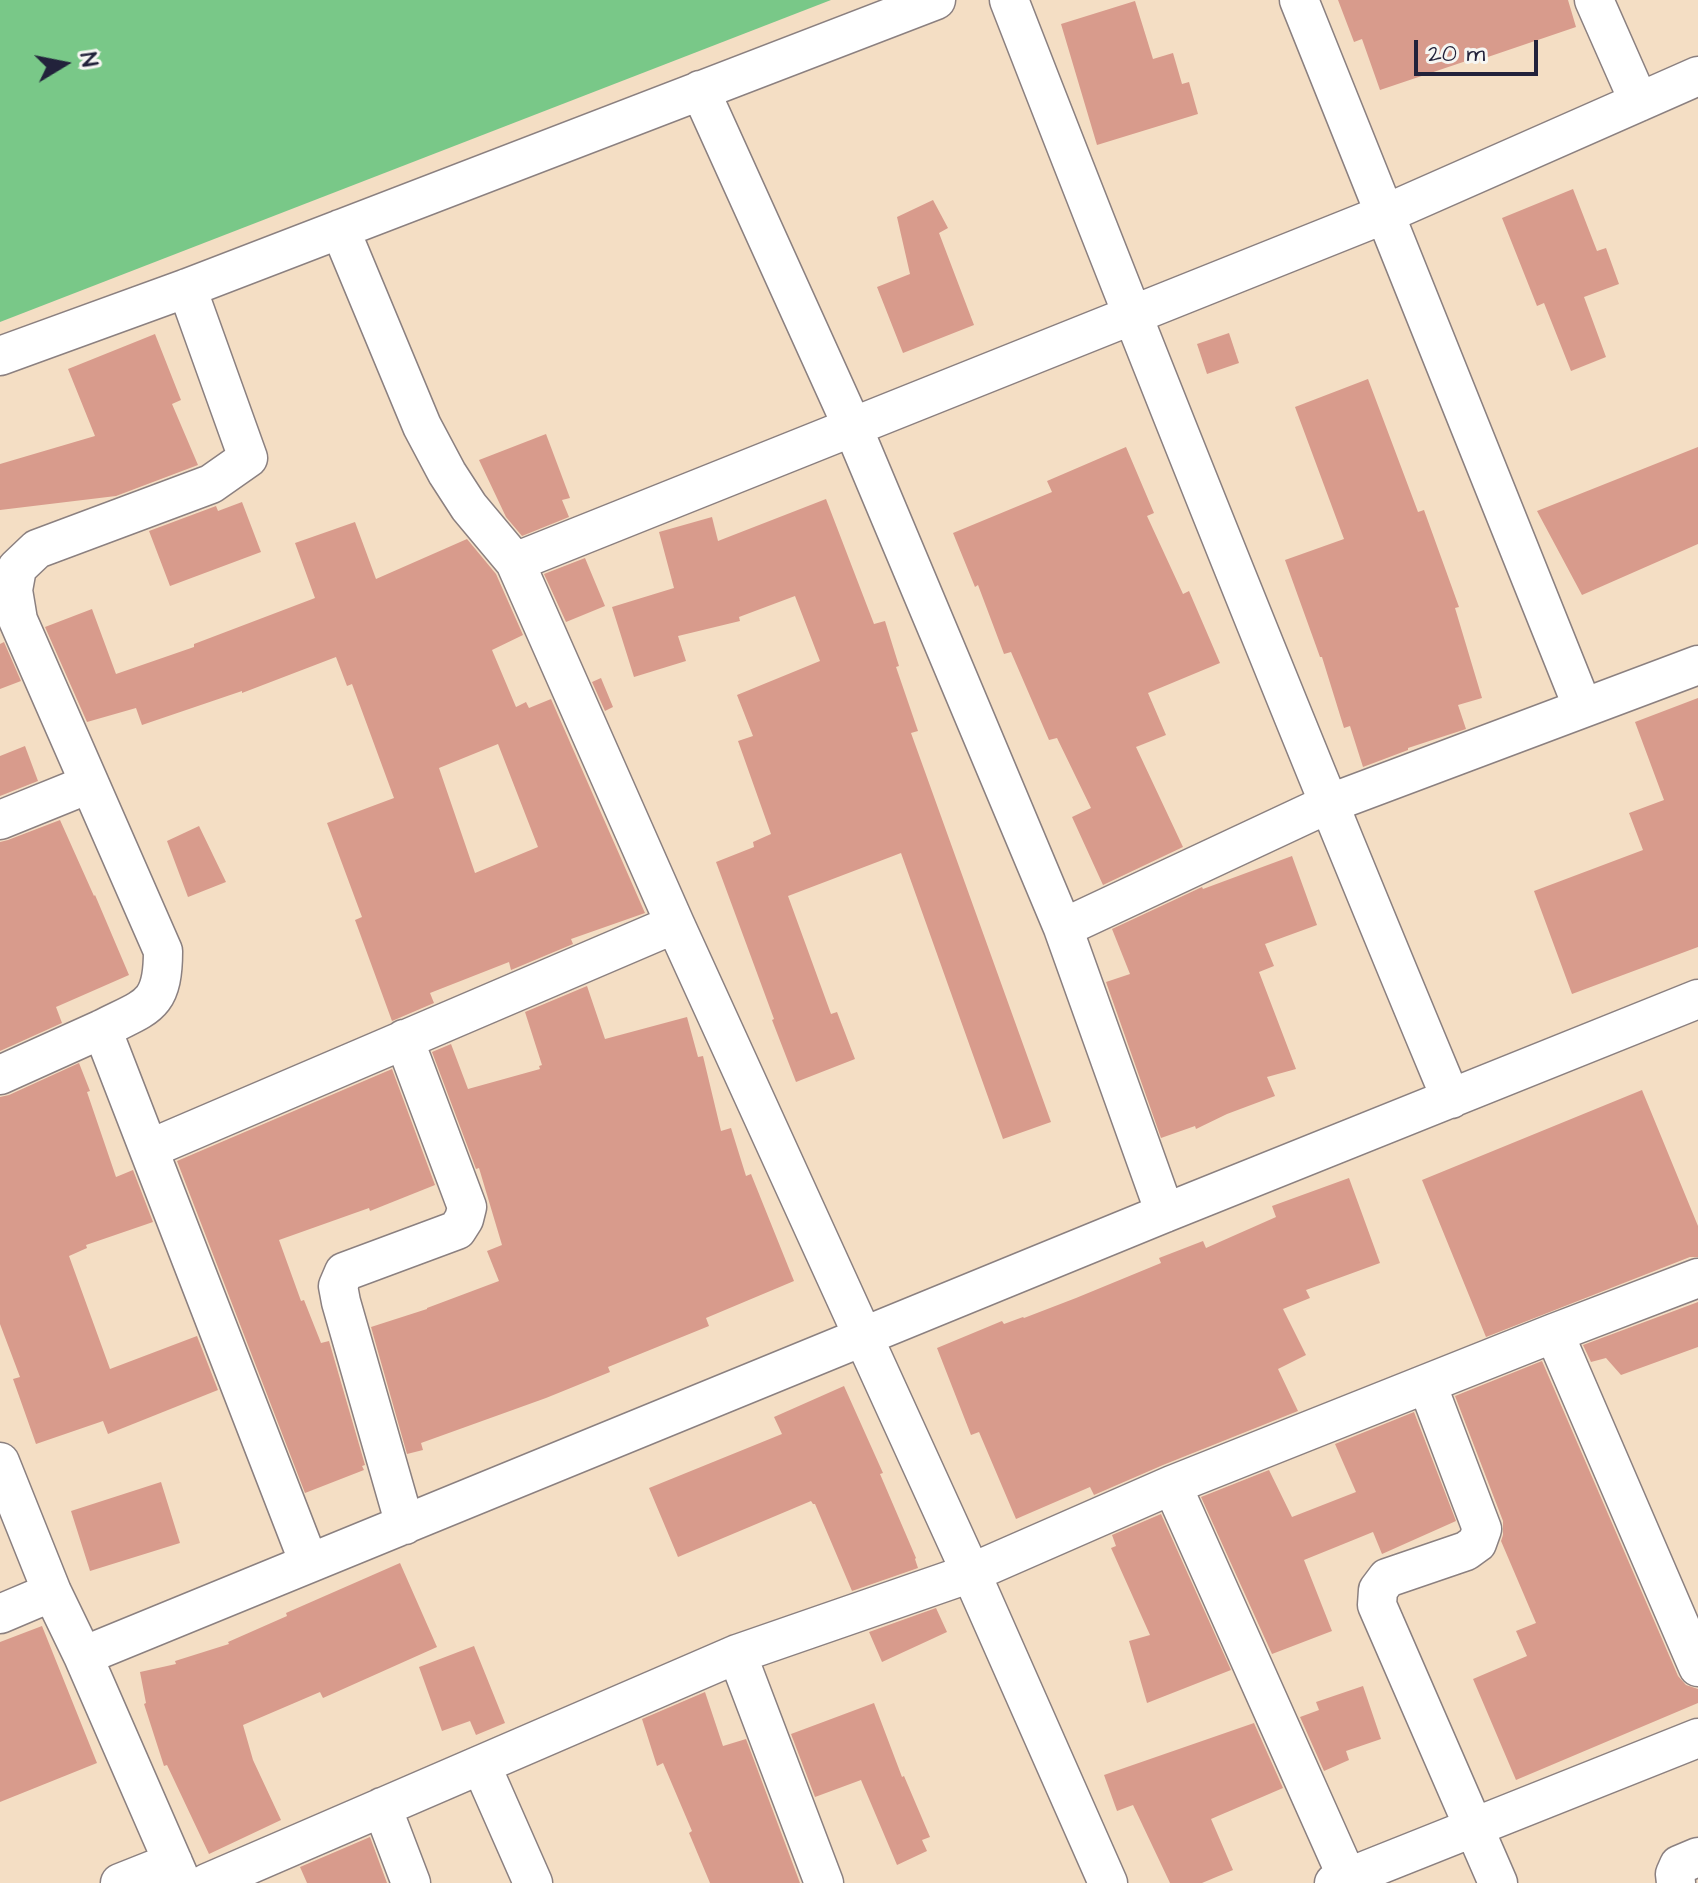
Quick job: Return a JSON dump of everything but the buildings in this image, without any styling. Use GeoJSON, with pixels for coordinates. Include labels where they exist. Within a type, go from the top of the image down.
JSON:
{"type":"FeatureCollection","features":[{"type":"Feature","properties":{"kind":"street"},"geometry":{"type":"LineString","coordinates":[[0,356],[187,288],[936,0]]}},
{"type":"Feature","properties":{"kind":"street"},"geometry":{"type":"LineString","coordinates":[[1009,0],[1328,804],[1451,1099]]}},
{"type":"Feature","properties":{"kind":"street"},"geometry":{"type":"LineString","coordinates":[[1299,0],[1583,708]]}},
{"type":"Feature","properties":{"kind":"street"},"geometry":{"type":"LineString","coordinates":[[1594,0],[1639,102]]}},
{"type":"Feature","properties":{"kind":"street"},"geometry":{"type":"LineString","coordinates":[[515,562],[1385,214],[1698,76]]}},
{"type":"Feature","properties":{"kind":"street"},"geometry":{"type":"LineString","coordinates":[[700,90],[853,428],[1063,928],[1165,1213]]}},
{"type":"Feature","properties":{"kind":"street"},"geometry":{"type":"LineString","coordinates":[[340,229],[422,426],[469,507],[515,562],[1108,1883]]}},
{"type":"Feature","properties":{"kind":"street"},"geometry":{"type":"LineString","coordinates":[[0,1075],[143,1009],[158,993],[163,975],[163,951],[18,620],[13,590],[17,568],[37,549],[211,484],[248,458],[187,288]]}},
{"type":"Feature","properties":{"kind":"street"},"geometry":{"type":"LineString","coordinates":[[1063,928],[1328,804],[1698,665]]}},
{"type":"Feature","properties":{"kind":"street"},"geometry":{"type":"LineString","coordinates":[[0,820],[89,784]]}},
{"type":"Feature","properties":{"kind":"street"},"geometry":{"type":"LineString","coordinates":[[149,1149],[675,924]]}},
{"type":"Feature","properties":{"kind":"street"},"geometry":{"type":"LineString","coordinates":[[83,1656],[1165,1213],[1698,999]]}},
{"type":"Feature","properties":{"kind":"street"},"geometry":{"type":"LineString","coordinates":[[102,1029],[309,1563]]}},
{"type":"Feature","properties":{"kind":"street"},"geometry":{"type":"LineString","coordinates":[[404,1039],[467,1207],[464,1219],[457,1230],[344,1272],[338,1286],[405,1525]]}},
{"type":"Feature","properties":{"kind":"street"},"geometry":{"type":"LineString","coordinates":[[207,1883],[737,1654],[971,1573],[1172,1485],[1698,1278]]}},
{"type":"Feature","properties":{"kind":"street"},"geometry":{"type":"LineString","coordinates":[[1554,1333],[1698,1667]]}},
{"type":"Feature","properties":{"kind":"street"},"geometry":{"type":"LineString","coordinates":[[1427,1384],[1482,1529],[1477,1543],[1466,1551],[1387,1578],[1378,1590],[1377,1605],[1498,1883]]}},
{"type":"Feature","properties":{"kind":"street"},"geometry":{"type":"LineString","coordinates":[[0,1462],[52,1592],[178,1872],[120,1883]]}},
{"type":"Feature","properties":{"kind":"street"},"geometry":{"type":"LineString","coordinates":[[1172,1485],[1340,1880],[1698,1738]]}},
{"type":"Feature","properties":{"kind":"street"},"geometry":{"type":"LineString","coordinates":[[0,1614],[52,1592]]}},
{"type":"Feature","properties":{"kind":"street"},"geometry":{"type":"LineString","coordinates":[[737,1654],[824,1883]]}},
{"type":"Feature","properties":{"kind":"street"},"geometry":{"type":"LineString","coordinates":[[481,1765],[533,1883]]}},
{"type":"Feature","properties":{"kind":"street"},"geometry":{"type":"LineString","coordinates":[[382,1807],[411,1883]]}},
{"type":"Feature","properties":{"kind":"street"},"geometry":{"type":"LineString","coordinates":[[1676,1883],[1675,1874],[1679,1865],[1698,1857]]}},
{"type":"Feature","properties":{"kind":"green space"},"geometry":{"type":"Polygon","coordinates":[[[0,0],[831,0],[0,322],[0,0]]]}}]}
